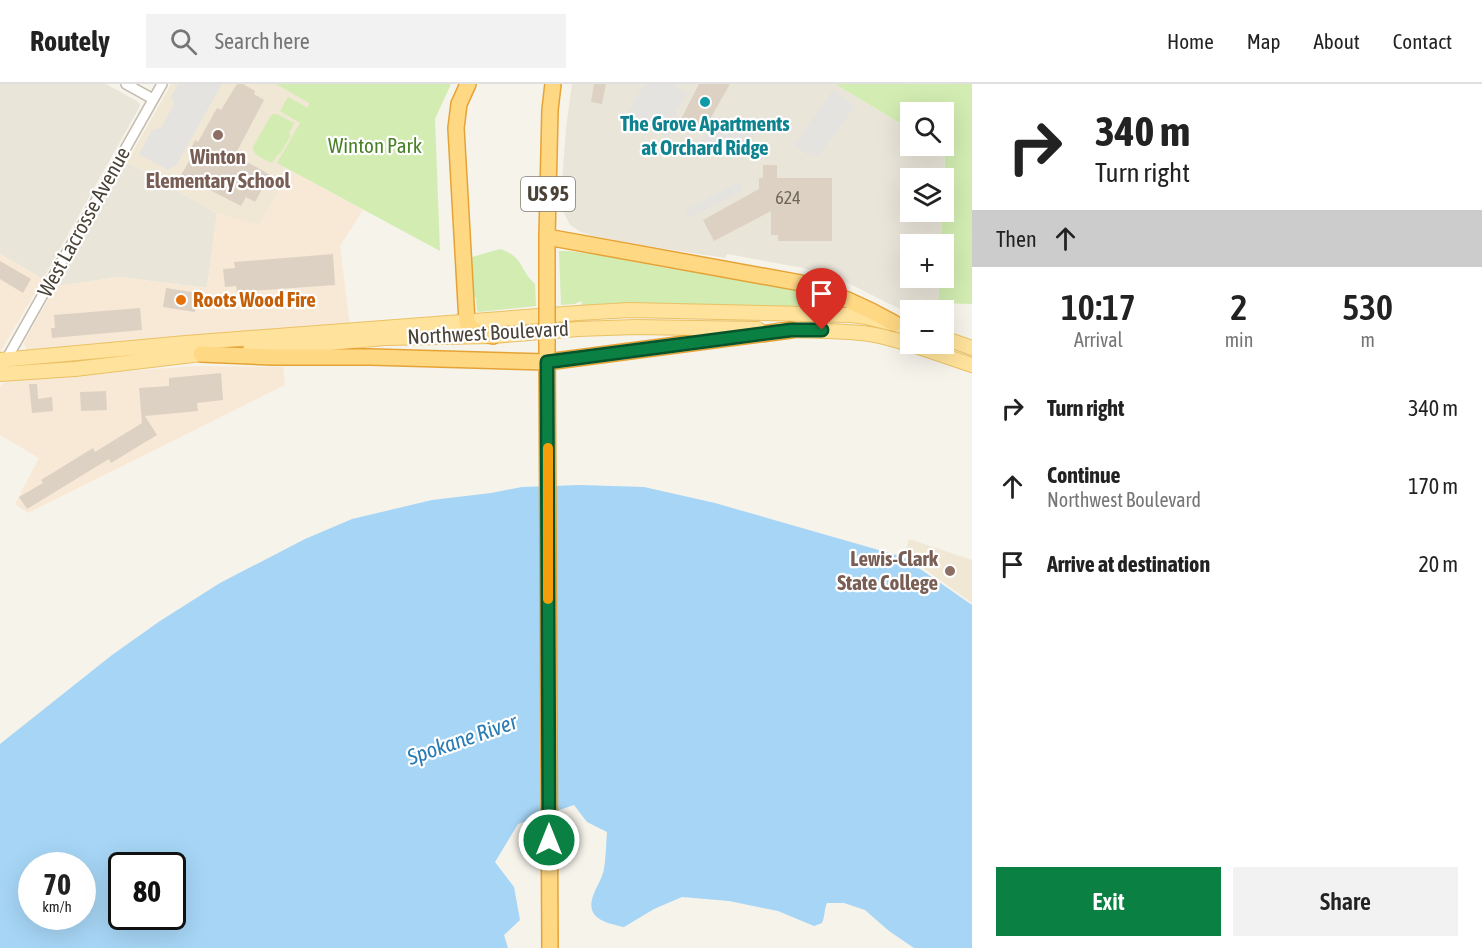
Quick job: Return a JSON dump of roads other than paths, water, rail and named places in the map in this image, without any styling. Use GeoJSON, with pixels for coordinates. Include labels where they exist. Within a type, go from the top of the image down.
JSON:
{"type":"FeatureCollection","features":[{"type":"Feature","properties":{"kind":"highway"},"geometry":{"type":"LineString","coordinates":[[468,84],[459,104],[456,122],[467,322],[468,326],[474,330],[494,336]]}},
{"type":"Feature","properties":{"kind":"highway","name":"US 95"},"geometry":{"type":"LineString","coordinates":[[550,948],[546,237],[553,84]]}},
{"type":"Feature","properties":{"kind":"highway"},"geometry":{"type":"LineString","coordinates":[[546,237],[801,283],[864,306],[894,323]]}},
{"type":"Feature","properties":{"kind":"highway"},"geometry":{"type":"LineString","coordinates":[[201,354],[547,362],[791,330]]}},
{"type":"Feature","properties":{"kind":"main road","name":"Northwest Boulevard"},"geometry":{"type":"LineString","coordinates":[[3,360],[186,343],[629,310],[833,314],[866,317],[900,325]]}},
{"type":"Feature","properties":{"kind":"main road","name":"Northwest Boulevard"},"geometry":{"type":"LineString","coordinates":[[0,374],[75,369],[201,354],[385,338],[494,336],[636,327],[822,330],[868,334],[898,341],[972,365]]}},
{"type":"Feature","properties":{"kind":"main road"},"geometry":{"type":"LineString","coordinates":[[954,342],[972,348]]}},
{"type":"Feature","properties":{"kind":"street"},"geometry":{"type":"LineString","coordinates":[[126,84],[153,99]]}},
{"type":"Feature","properties":{"kind":"street","name":"West Lacrosse Avenue"},"geometry":{"type":"LineString","coordinates":[[3,360],[162,84]]}},
{"type":"Feature","properties":{"kind":"water","name":"Spokane River"},"geometry":{"type":"Polygon","coordinates":[[[580,485],[644,487],[715,503],[903,557],[972,605],[972,948],[914,948],[889,931],[865,910],[844,903],[827,903],[822,923],[814,926],[778,911],[729,901],[682,897],[654,909],[624,927],[599,919],[592,910],[591,904],[604,869],[607,832],[587,822],[574,805],[518,824],[495,862],[514,887],[520,920],[504,935],[508,948],[0,948],[0,744],[112,655],[160,621],[220,583],[305,539],[352,519],[432,500],[522,487],[580,485]]]}},
{"type":"Feature","properties":{"kind":"place","name":"The Grove Apartments at Orchard Ridge"},"geometry":{"type":"Point","coordinates":[705,102]}},
{"type":"Feature","properties":{"kind":"place","name":"Winton Elementary School"},"geometry":{"type":"Point","coordinates":[218,135]}},
{"type":"Feature","properties":{"kind":"place","name":"Roots Wood Fire"},"geometry":{"type":"Point","coordinates":[181,300]}},
{"type":"Feature","properties":{"kind":"place","name":"Lewis-Clark State College"},"geometry":{"type":"Point","coordinates":[950,571]}},
{"type":"Feature","properties":{"kind":"park label","name":"Winton Park"},"geometry":{"type":"Point","coordinates":[375,146]}}]}
